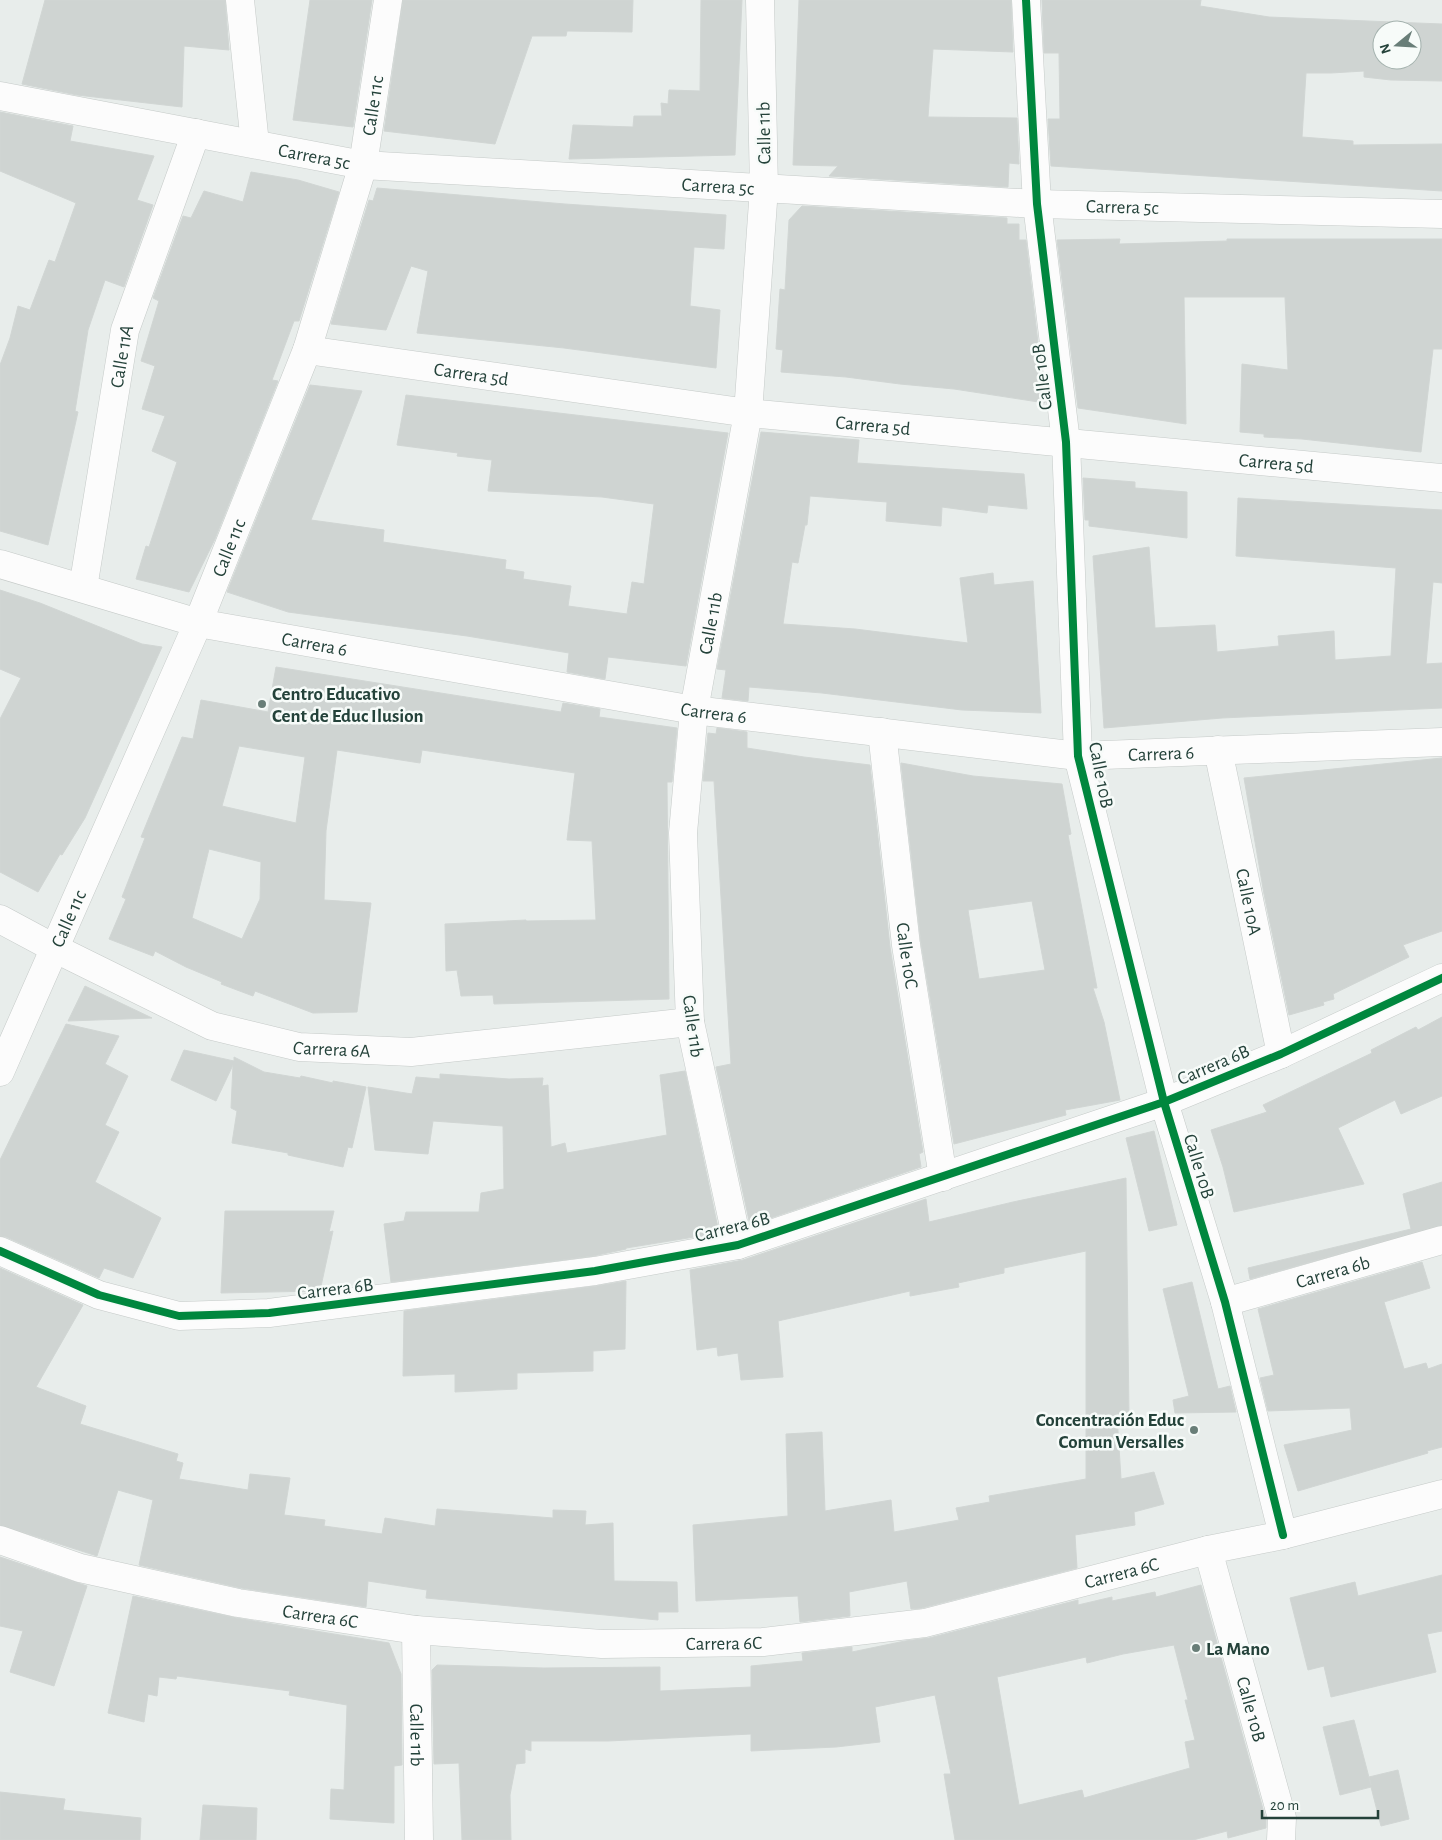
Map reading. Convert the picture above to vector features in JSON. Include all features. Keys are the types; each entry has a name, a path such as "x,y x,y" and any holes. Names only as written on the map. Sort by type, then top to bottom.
{"street":[{"path":"240,0 255,144"},
{"name":"Calle 11c","path":"0,1072 198,623 307,350 363,165 388,0"},
{"name":"Calle 11b","path":"738,1245 690,1022 683,833 694,710 748,413 764,188 760,0"},
{"name":"Calle 10B","path":"1026,0 1037,204 1066,442 1078,756 1164,1102 1225,1302 1283,1535"},
{"name":"Carrera 5c","path":"0,96 363,165 1037,204 1442,214"},
{"name":"Calle 11A","path":"83,588 124,330 196,133"},
{"name":"Carrera 5d","path":"307,350 748,413 1442,478"},
{"name":"Carrera 6","path":"0,564 198,623 694,710 1078,756 1442,742"},
{"name":"Calle 10C","path":"882,732 906,945 943,1177"},
{"name":"Calle 10A","path":"1218,750 1281,1054"},
{"name":"Carrera 6A","path":"0,919 54,948 212,1026 299,1047 411,1052 690,1022"},
{"name":"Carrera 6B","path":"0,1251 99,1295 179,1316 269,1313 595,1271 738,1245 1164,1102 1281,1054 1442,978"},
{"name":"Carrera 6b","path":"1225,1302 1442,1240"},
{"name":"Carrera 6C","path":"0,1540 80,1568 228,1601 416,1630 602,1644 763,1642 925,1623 1208,1550 1283,1535 1442,1494"},
{"name":"Calle 10B","path":"1208,1550 1282,1818 1281,1840"},
{"name":"Calle 11b","path":"416,1630 419,1840"}],"building":[{"path":"45,0 225,0 229,50 184,46 182,107 77,95 22,84"},
{"path":"310,0 372,0 353,127 293,120"},
{"path":"403,0 633,0 632,32 567,31 566,36 532,36 495,144 384,131"},
{"path":"701,0 742,0 735,155 569,159 573,125 633,127 634,116 662,116 661,103 668,104 669,90 700,91"},
{"path":"799,0 1011,0 1013,52 933,49 928,117 1017,118 1019,164 1009,163 1008,187 829,176 838,166 793,165"},
{"path":"1042,0 1201,0 1200,6 1269,17 1372,21 1372,70 1422,70 1422,23 1442,24 1442,81 1391,80 1364,77 1364,71 1306,73 1302,137 1353,141 1353,145 1442,144 1442,191 1051,166 1048,119 1060,119 1059,53 1044,53"},
{"path":"0,112 73,126 70,141 154,156 137,200 153,205 124,287 105,280 88,330 75,411 78,412 48,545 0,531 0,365 10,338 18,306 30,310 49,260 55,262 76,203 0,171"},
{"path":"251,172 298,180 339,192 299,321 294,321 272,380 278,381 215,539 189,592 136,579 146,546 149,547 177,462 152,451 165,416 142,409 155,366 141,361 159,301 153,298 183,216 191,218 204,191 243,202"},
{"path":"377,188 726,215 724,249 694,247 690,306 720,310 716,368 564,348 417,333 428,271 411,266 386,330 331,324 369,200 373,201"},
{"path":"802,206 1007,218 1007,224 1019,224 1019,240 1026,240 1045,403 954,389 781,372 783,350 776,349 780,289 785,290 789,220"},
{"path":"1120,239 1119,244 1227,241 1227,239 1442,239 1442,349 1433,349 1421,452 1302,439 1264,437 1264,434 1240,432 1242,364 1288,370 1285,297 1184,297 1186,424 1078,408 1057,240"},
{"path":"310,385 362,391 311,520 384,530 383,542 506,560 505,569 524,572 523,579 571,586 568,606 627,614 632,582 644,584 654,504 602,497 488,491 492,460 457,456 458,453 397,445 406,395 728,433 686,666 608,657 605,679 567,672 569,653 467,636 288,612 227,592"},
{"path":"761,432 859,440 857,463 1024,474 1027,509 988,505 987,513 942,507 941,526 886,521 887,502 810,496 807,525 805,525 798,563 792,562 783,624 855,629 968,643 960,578 993,573 994,585 1033,581 1041,713 962,710 822,693 749,687 748,701 722,698 726,670 717,669"},
{"path":"1083,478 1135,482 1135,488 1187,492 1187,538 1089,526 1089,520 1085,520"},
{"path":"1238,498 1442,510 1442,583 1433,582 1426,664 1442,663 1442,708 1222,718 1104,728 1093,556 1149,547 1155,628 1215,625 1217,652 1279,646 1278,636 1334,631 1335,660 1391,656 1396,568 1236,556"},
{"path":"0,590 40,603 142,644 162,647 85,818 62,855 60,854 38,892 0,872 0,719 21,678 0,669"},
{"path":"276,667 561,712 563,703 600,709 599,717 677,728 672,782 667,782 669,999 494,1004 493,995 461,996 457,970 446,971 445,924 526,920 596,920 592,841 567,840 575,773 422,750 420,763 337,750 326,831 324,900 371,903 357,1012 313,1013 255,991 253,996 221,984 222,982 186,967 155,951 153,956 109,939 126,899 122,897 145,838 141,837 182,737 193,739 201,700 268,712","holes":["239,746 305,757 296,823 222,806","209,849 261,862 260,899 242,939 192,918"]},
{"path":"717,728 747,732 747,748 870,765 890,947 923,1152 919,1154 921,1167 750,1225 716,1067 731,1064 714,781 703,781 708,733 716,734"},
{"path":"1442,758 1442,931 1403,945 1409,957 1333,994 1334,999 1323,1002 1324,1005 1289,1015 1264,894 1244,778"},
{"path":"901,763 973,776 1062,784 1071,834 1068,835 1097,988 1093,988 1104,1022 1120,1100 1065,1110 1066,1115 954,1144 921,943","holes":["1032,901 1045,970 979,979 968,910"]},
{"path":"85,986 152,1018 68,1021"},
{"path":"1442,1017 1442,1096 1401,1114 1395,1100 1338,1128 1364,1184 1234,1212 1223,1167 1211,1130 1267,1112 1263,1105 1372,1053 1371,1050 1416,1027 1418,1030"},
{"path":"66,1024 119,1036 105,1064 128,1076 105,1125 119,1132 95,1182 161,1218 133,1278 104,1268 99,1278 0,1236 0,1160"},
{"path":"184,1050 234,1061 234,1057 264,1072 366,1087 352,1148 348,1147 343,1167 288,1155 288,1153 232,1143 237,1111 231,1108 233,1065 216,1101 171,1080"},
{"path":"685,1071 719,1233 626,1248 593,1256 391,1282 384,1224 404,1221 406,1212 479,1212 481,1193 504,1189 503,1126 433,1121 428,1154 375,1150 368,1087 412,1094 416,1077 440,1079 440,1074 509,1079 543,1078 542,1086 548,1085 551,1147 565,1143 567,1153 667,1135 660,1075"},
{"path":"1154,1131 1177,1225 1149,1231 1126,1138"},
{"path":"1126,1178 1129,1415 1117,1415 1121,1479 1154,1472 1164,1504 1134,1512 1135,1525 1075,1535 1077,1568 922,1608 911,1609 907,1581 849,1592 850,1616 800,1622 798,1596 696,1601 693,1525 788,1516 786,1434 822,1432 825,1511 891,1500 894,1532 959,1520 956,1508 990,1502 989,1496 1086,1479 1086,1251 1004,1268 1004,1273 958,1283 959,1287 910,1296 910,1291 778,1321 783,1377 741,1380 738,1353 718,1356 717,1347 697,1350 690,1270 743,1260 926,1199 929,1222"},
{"path":"1442,1182 1442,1225 1250,1279 1248,1268 1411,1229 1403,1194"},
{"path":"225,1211 334,1211 329,1232 333,1231 320,1291 221,1293"},
{"path":"1422,1262 1430,1288 1384,1302 1404,1369 1426,1363 1428,1369 1442,1364 1442,1447 1427,1451 1428,1453 1298,1491 1284,1445 1352,1430 1350,1408 1268,1411 1260,1378 1274,1375 1258,1309"},
{"path":"0,1268 83,1305 36,1387 86,1406 80,1424 178,1454 176,1461 183,1463 179,1479 248,1490 250,1474 290,1478 284,1515 325,1520 324,1526 382,1534 385,1518 435,1526 437,1509 553,1518 553,1510 586,1511 585,1525 613,1523 614,1581 677,1582 678,1612 658,1612 658,1620 426,1598 427,1590 368,1581 366,1607 241,1588 139,1565 153,1500 118,1490 97,1556 0,1525"},
{"path":"626,1281 625,1349 593,1351 593,1371 517,1373 517,1389 455,1392 455,1374 403,1376 404,1311"},
{"path":"1192,1282 1218,1389 1230,1386 1236,1412 1175,1413 1173,1400 1189,1396 1163,1289"},
{"path":"0,1557 87,1586 54,1686 10,1672 23,1631 0,1626"},
{"path":"1442,1575 1442,1631 1427,1634 1436,1672 1331,1697 1324,1666 1308,1670 1290,1598 1355,1582 1358,1596"},
{"path":"1201,1585 1266,1820 1266,1828 1228,1838 1227,1831 1193,1840 955,1840 944,1774 951,1774 935,1695 875,1707 880,1742 836,1747 751,1751 751,1734 608,1741 531,1741 531,1751 525,1749 525,1763 516,1764 510,1795 511,1840 462,1840 459,1763 434,1764 432,1670 437,1665 544,1668 660,1667 660,1691 751,1687 751,1666 803,1661 802,1653 852,1647 852,1652 929,1638 1078,1600 1078,1605 1112,1597 1112,1601 1155,1592 1156,1597","holes":["1174,1645 1188,1700 1185,1700 1195,1740 1185,1742 1190,1768 1084,1798 1082,1790 1019,1805 997,1677 1086,1657 1087,1663 1123,1654"]},
{"path":"133,1596 236,1618 389,1643 401,1674 402,1765 394,1766 394,1823 330,1819 331,1789 344,1790 347,1705 289,1695 290,1691 177,1676 176,1679 159,1677 157,1696 148,1694 144,1722 108,1713"},
{"path":"1354,1720 1371,1785 1369,1777 1398,1770 1409,1819 1381,1826 1371,1787 1340,1795 1323,1727"},
{"path":"0,1792 65,1799 63,1810 141,1818 140,1840 0,1840"},
{"path":"203,1805 257,1808 256,1840 200,1840"}],"cycle path":[{"path":"1026,0 1037,204 1066,442 1078,756 1164,1102 1225,1302 1283,1535"},
{"path":"0,1251 99,1295 179,1316 269,1313 595,1271 738,1245 1164,1102 1281,1054 1442,978"}],"place":[{"name":"Centro Educativo Cent de Educ Ilusion","path":"262,704"},
{"name":"Concentración Educ Comun Versalles","path":"1194,1430"},
{"name":"La Mano","path":"1196,1648"}]}
